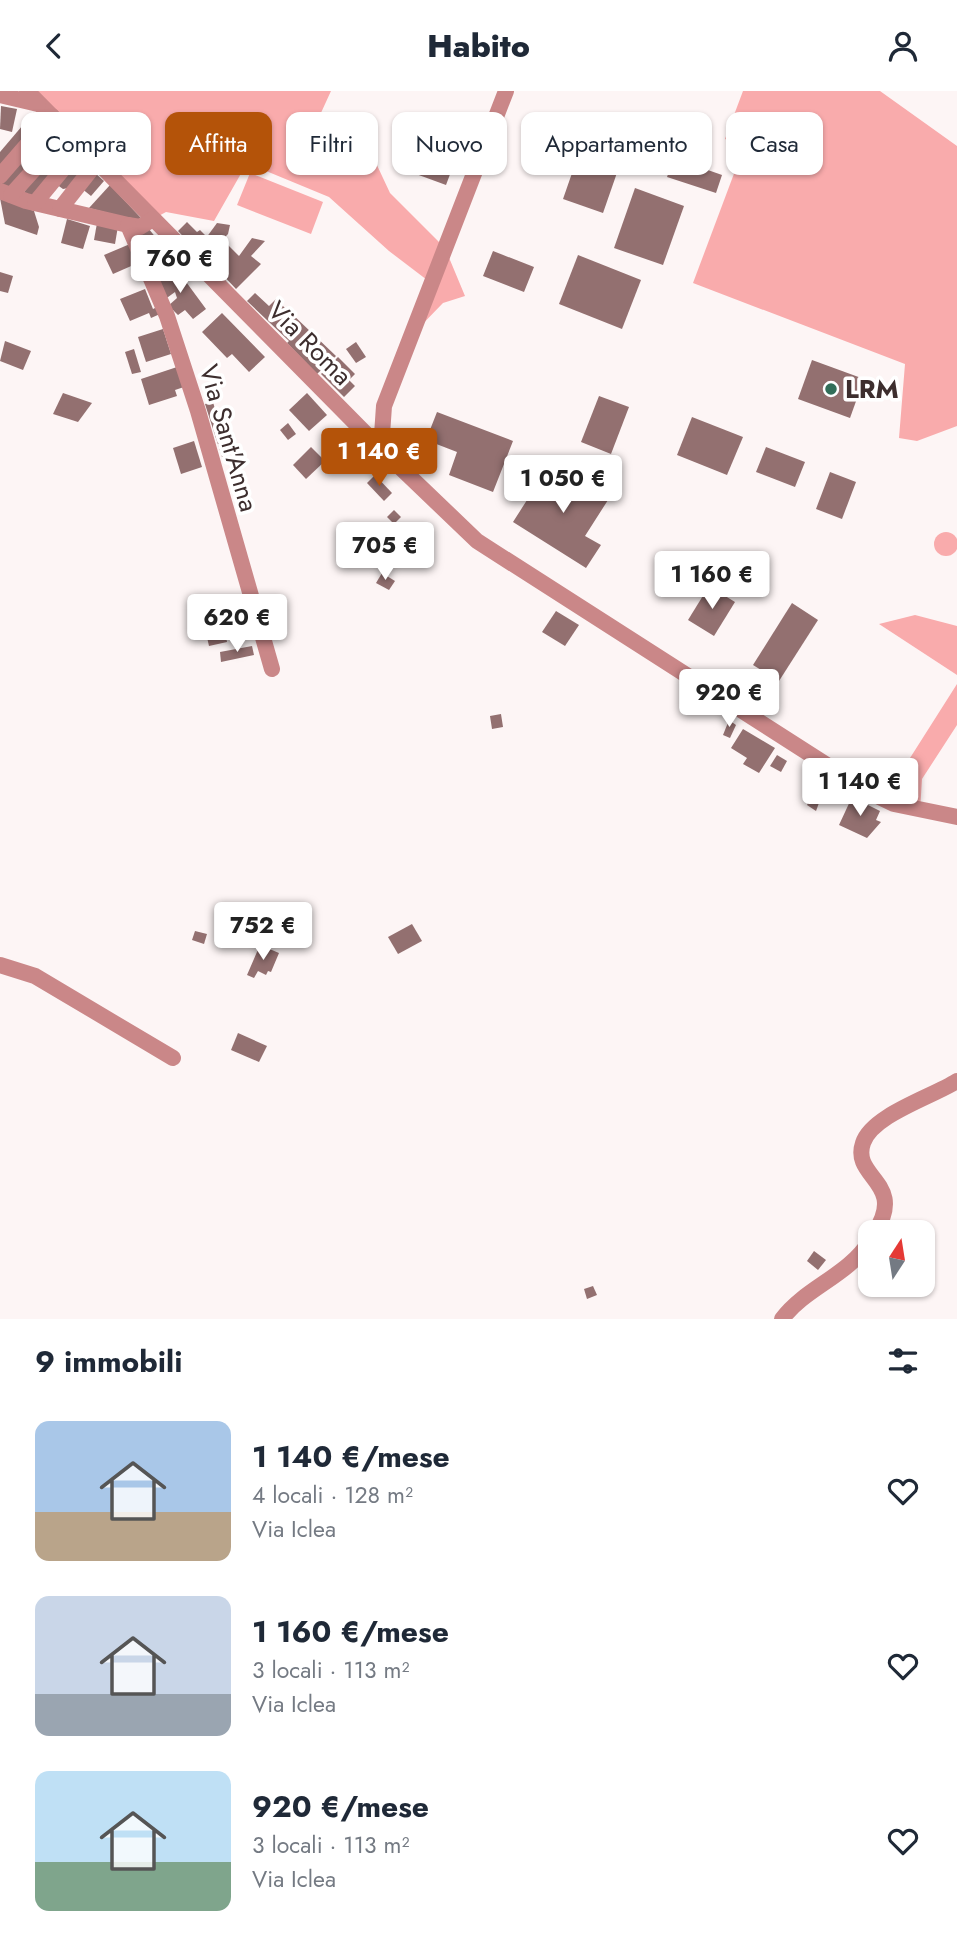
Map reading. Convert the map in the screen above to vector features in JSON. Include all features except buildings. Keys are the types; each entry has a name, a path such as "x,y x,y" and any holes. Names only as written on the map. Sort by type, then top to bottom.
{"street":[{"name":"Via Roma","path":"27,91 46,110"},
{"path":"381,450 384,405 506,91"},
{"path":"0,176 46,110 1,93"},
{"path":"24,175 6,193 35,203 128,225 140,227 153,219"},
{"path":"35,203 58,175"},
{"path":"60,209 87,175"},
{"name":"Via Roma","path":"110,175 344,412 363,424 381,450 477,541 824,763 894,804 957,817"},
{"name":"Via Sant'Anna","path":"128,225 167,316 198,411 272,669"},
{"path":"383,422 372,431 363,424 384,405"},
{"path":"0,965 35,976 173,1058"},
{"path":"879,1220 886,1201 883,1188 866,1169 862,1158 863,1142 880,1122 957,1081"},
{"path":"782,1319 793,1305 858,1259"}],"shaded area":[{"path":"27,91 331,91 321,112 286,112 286,175 378,175 378,167 390,193 445,248 465,296 443,303 411,336 431,283 389,251 329,197 272,173 272,112 165,112 165,175 240,175 214,221 166,212 153,219 110,175 151,175 151,112 48,112"},
{"path":"743,91 880,91 957,146 957,426 917,441 899,438 905,364 693,283 734,175 823,175 823,112 735,112"},
{"path":"249,175 323,202 311,234 237,205"},
{"path":"946,532 955,535 958,544 955,553 946,556 937,553 934,544 937,535"},
{"path":"915,615 957,626 957,675 879,624"},
{"path":"957,684 957,725 922,779 920,811 884,799"}],"place":[{"name":"LRM","path":"831,389"}]}
